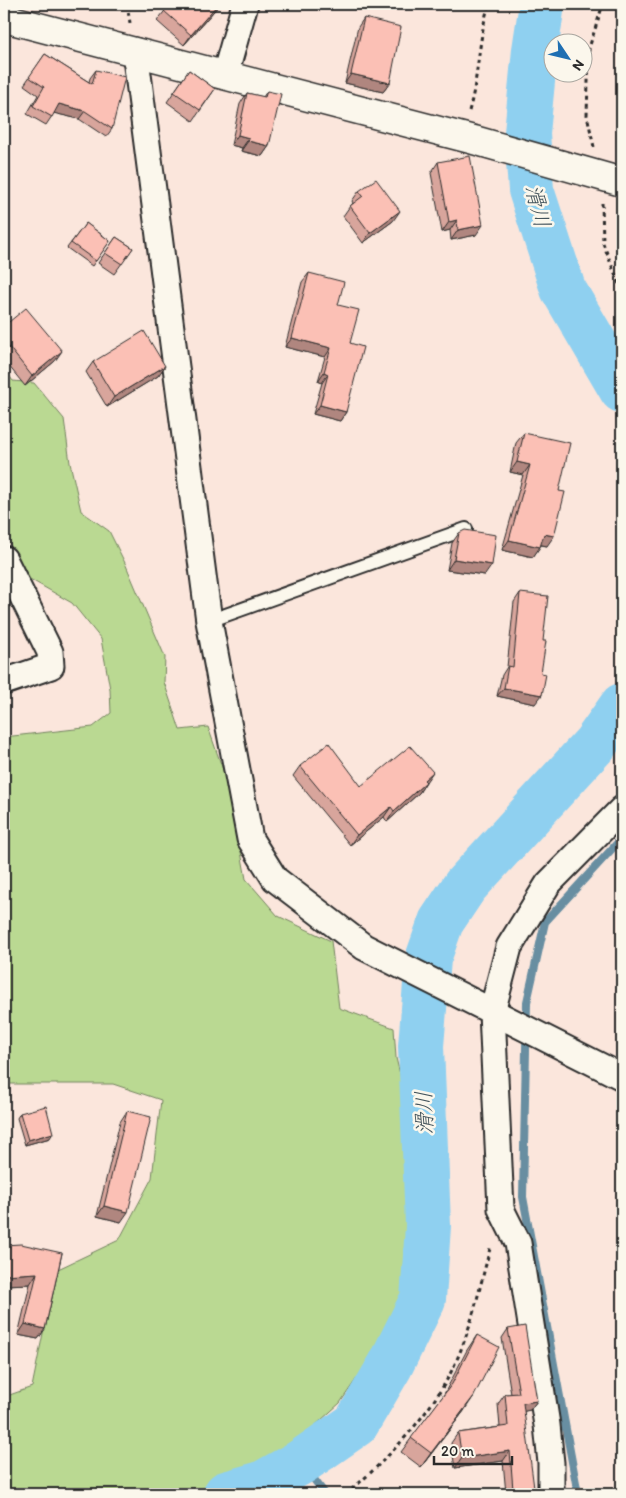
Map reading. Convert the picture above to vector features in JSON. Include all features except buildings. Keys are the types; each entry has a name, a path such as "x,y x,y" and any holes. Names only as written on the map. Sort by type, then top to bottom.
{"street":[{"path":"225,75 245,4"},
{"path":"4,18 468,139 622,182"},
{"path":"135,51 209,621 250,839 275,879 364,948 622,1078"},
{"path":"4,559 50,652 51,666 4,682"},
{"path":"551,1494 551,1462 547,1425 518,1243 500,1209 486,1009 509,947 548,884 622,809"}],"lane":[{"path":"209,621 466,529"}],"path":[{"path":"468,139 480,46 489,4"},
{"path":"346,1494 402,1440 438,1395 460,1354 500,1209"}],"green space":[{"path":"4,369 13,381 34,383 64,419 70,463 81,511 109,531 125,563 165,657 164,682 180,730 208,727 229,787 246,879 278,916 331,941 339,1008 394,1028 396,1058 412,1124 411,1206 402,1293 378,1347 340,1403 280,1457 208,1488 178,1494 4,1494 4,1397 32,1387 56,1270 119,1240 152,1178 161,1100 113,1084 4,1084 4,737 93,727 111,713 110,689 101,639 72,603 28,578 4,533"}],"waterway":[{"name":"滑川","path":"542,4 535,50 527,133 531,190 563,289 622,390"},
{"name":"滑川","path":"226,1494 262,1484 301,1462 356,1424 390,1366 423,1299 428,1226 421,1046 428,959 441,922 465,886 595,744 622,706"},
{"path":"578,1494 523,1197 527,1002 545,922 622,838"},
{"path":"301,1462 325,1494"}]}
